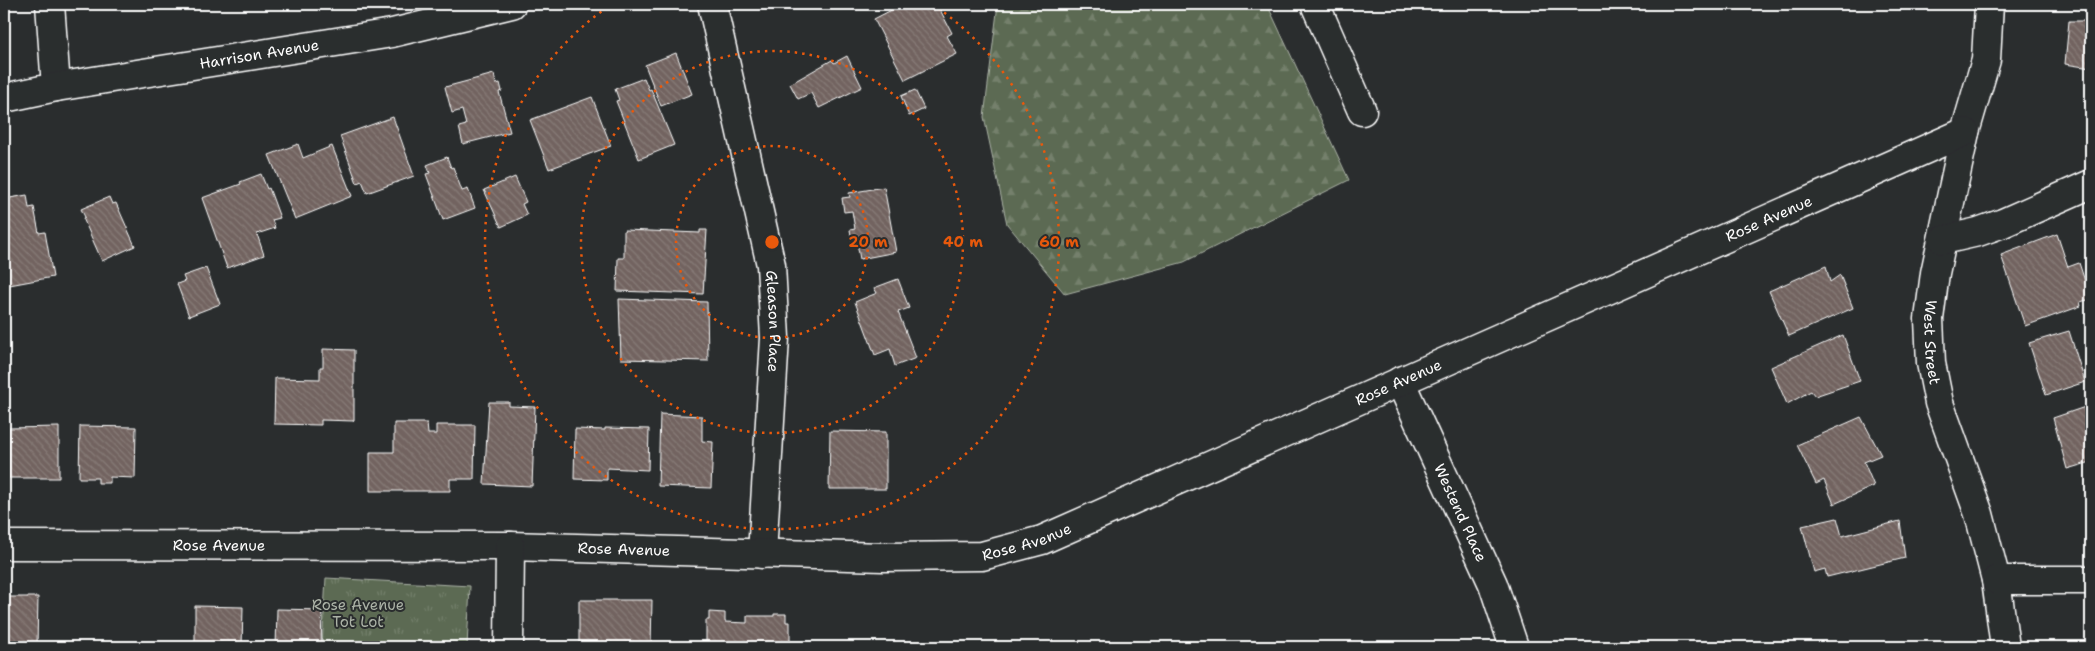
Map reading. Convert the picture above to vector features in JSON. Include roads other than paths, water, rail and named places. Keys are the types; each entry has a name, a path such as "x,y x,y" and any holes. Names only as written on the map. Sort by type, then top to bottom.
{"street":[{"path":"50,4 56,87"},
{"name":"Harrison Avenue","path":"4,98 56,87 392,33 512,4"},
{"name":"Gleason Place","path":"712,4 771,265 775,338 762,554"},
{"path":"1315,4 1362,111"},
{"name":"West Street","path":"1989,4 1986,60 1965,132 1935,273 1929,319 1931,363 1939,403 1979,514 1996,580 2005,647"},
{"name":"Rose Avenue","path":"4,545 510,546 883,557 982,556 1042,540 1224,462 1400,381 1965,132"},
{"path":"1943,240 1978,232 2002,223 2091,184"},
{"name":"Westend Place","path":"1400,381 1492,584 1514,647"},
{"path":"509,647 510,546"},
{"path":"1996,580 2091,580"}],"park label":[{"name":"Rose Avenue Tot Lot","path":"358,614"}]}
